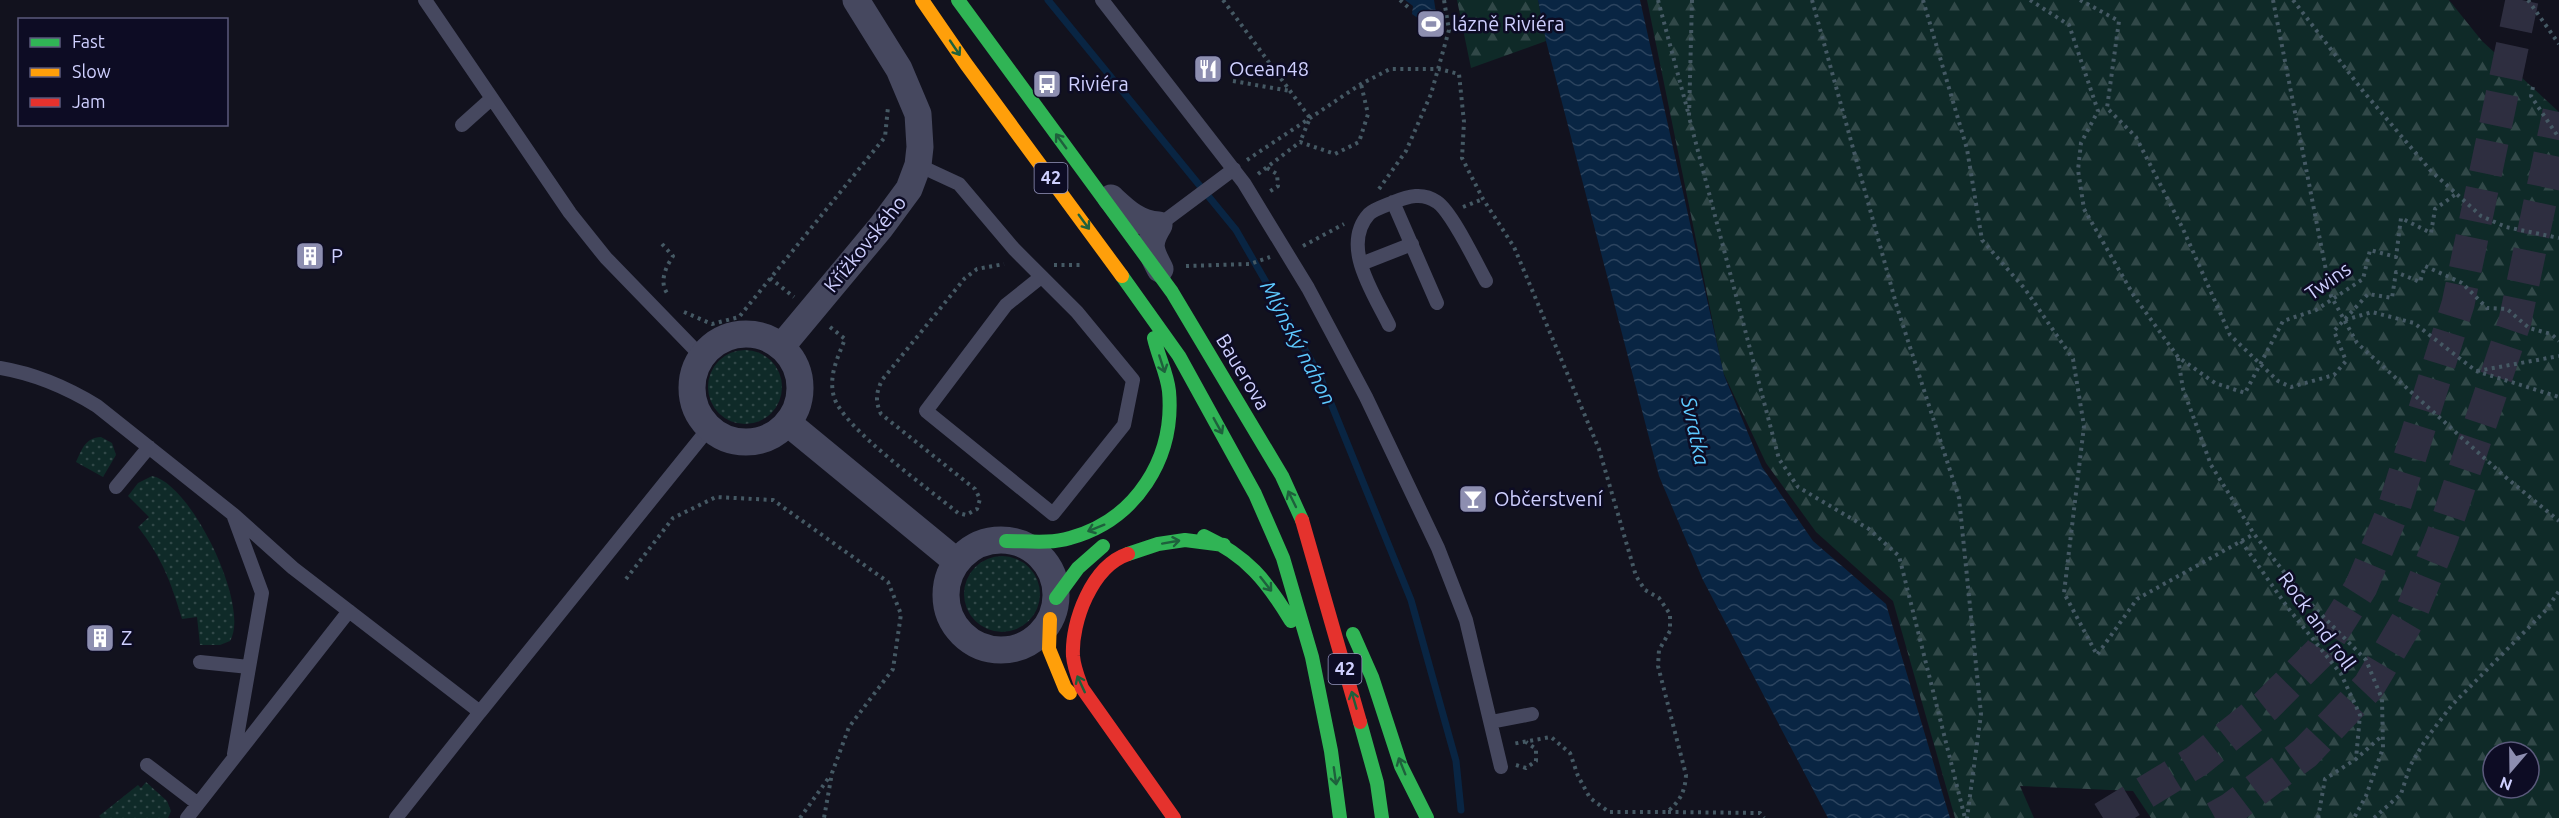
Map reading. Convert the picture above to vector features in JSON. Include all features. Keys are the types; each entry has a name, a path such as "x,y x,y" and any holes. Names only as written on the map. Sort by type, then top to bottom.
{"highway":[{"name":"42","path":"922,0 966,64 1146,307 1179,356 1255,494 1283,558 1312,657 1331,751 1340,818"},
{"name":"Bauerova","path":"958,0 1172,292 1282,476 1303,521 1377,783 1382,818"},
{"path":"1006,541 1047,542 1071,538 1110,522 1136,498 1160,463 1168,440 1169,391 1146,307"},
{"path":"1303,521 1372,677 1401,766 1427,818"},
{"path":"1173,528 1185,528 1224,545 1250,563 1279,600 1312,657"},
{"path":"1174,818 1082,688 1075,671 1073,654 1078,618 1086,597 1099,576 1119,557 1158,544 1185,540 1224,545"},
{"path":"1112,542 1102,546 1078,568 1053,609 1049,649 1065,688 1134,764"}],"street":[{"name":"Křížkovského","path":"782,347 881,227 909,189 918,165 920,147 918,114 899,69 856,0"},
{"path":"1091,181 1132,217 1148,224 1159,225 1150,239 1152,254 1172,292"},
{"path":"743,334 761,336 782,347 798,372 801,390 797,408 788,423 775,434 758,441 741,442 723,438 709,428 698,413 692,396 692,378 702,357 710,347 726,338 743,334"},
{"path":"788,423 957,562"},
{"path":"1006,541 1022,545 1036,554 1047,566 1054,582 1053,609 1039,635 1023,646 1004,650 985,648 968,639 956,627 948,611 945,594 957,562 970,549 988,542 1006,541"}],"lane":[{"path":"425,0 570,213 606,258 702,357"},
{"path":"1102,0 1244,183 1308,288 1366,397 1438,548 1466,620 1501,767"},
{"path":"462,124 491,99"},
{"path":"918,165 959,184 1014,249 1077,312 1133,380 1124,424 1053,514 926,411 1006,305 1041,277"},
{"path":"1159,225 1234,169"},
{"path":"1389,325 1356,255 1357,236 1369,213 1393,202 1408,196 1423,196 1438,202 1448,214 1486,281"},
{"path":"1393,202 1437,303"},
{"path":"1361,264 1412,244"},
{"path":"0,368 24,372 72,391 97,406 234,514 293,568 480,712"},
{"path":"396,818 709,428"},
{"path":"116,487 149,447"},
{"path":"234,514 262,593 234,757"},
{"path":"187,818 349,610"},
{"path":"200,662 249,667"},
{"path":"1491,722 1532,714"},
{"path":"147,765 198,804"}],"path":[{"path":"1223,0 1310,118"},
{"path":"1400,0 1409,8"},
{"path":"1431,94 1449,30 1444,0"},
{"path":"1658,0 1779,459 1798,487 1869,529 1899,556 1966,818"},
{"path":"1689,117 1692,0"},
{"path":"1812,0 1897,307 1959,498 1981,714 1966,818"},
{"path":"1923,0 1967,149 1982,240 2025,289 2073,359 2084,426 2064,593 2097,655 2137,599 2254,534"},
{"path":"2030,0 2069,25 2098,111 2081,143 2078,170 2084,209 2134,296 2178,357 2183,389 2211,465 2254,534 2303,596 2366,660 2382,699 2383,748 2366,796 2354,818"},
{"name":"Twins","path":"2080,0 2119,21 2107,108 2136,137 2183,229 2230,335 2278,381 2290,387 2334,375 2346,361 2334,331 2368,294 2392,298 2396,272 2420,282 2425,266 2463,284 2487,308 2507,309 2529,328 2551,334 2559,341"},
{"path":"2273,0 2331,296 2357,344 2503,475 2559,521"},
{"path":"2293,0 2363,91 2431,171 2456,194 2481,216 2506,227 2559,238"},
{"path":"2528,0 2559,44"},
{"path":"1234,169 1361,84 1390,69 1439,69 1459,74 1464,122 1462,158 1483,199 1514,247 1599,450 1636,576 1645,590 1659,598 1670,614 1670,631 1659,650 1658,666 1686,775 1685,791 1677,804 1667,812"},
{"path":"1233,81 1291,91"},
{"path":"1300,142 1335,154 1359,142 1368,114 1361,84"},
{"path":"2533,87 2531,96 2559,138"},
{"path":"680,310 712,324 739,317 885,137 888,114 887,97"},
{"path":"1244,183 1300,142 1310,118"},
{"path":"1267,168 1278,174 1278,186 1268,192"},
{"name":"Twins","path":"2178,357 2215,383 2246,393 2283,321 2316,310 2363,279 2370,250 2396,257 2401,218 2431,233 2435,209 2456,194"},
{"path":"1448,214 1483,199"},
{"path":"662,244 673,256 664,269 664,290 669,296"},
{"path":"811,311 845,339 832,369 834,397 849,422 958,513 966,515 977,509 980,499 975,489 881,414 876,403 877,391 882,380"},
{"path":"2344,320 2372,312 2414,323 2476,371 2559,397"},
{"path":"2476,371 2559,356"},
{"path":"626,579 673,518 716,497 773,500 888,582 901,614 893,669 849,727 832,773 824,818"},
{"name":"Rock and roll","path":"2241,541 2288,608 2341,674 2360,715 2356,759"},
{"path":"2374,818 2400,794 2410,766 2426,739 2452,705 2546,610 2559,591"},
{"path":"2318,818 2325,779 2356,759 2383,735"},
{"path":"1498,747 1551,737 1570,753 1578,776 1590,798 1609,812 1760,813 1764,818"},
{"path":"1513,759 1515,765 1526,768 1536,761 1536,749 1526,742"},
{"path":"1511,753 1518,744"},
{"path":"800,818 832,773"}],"green space":[{"path":"1457,0 1538,0 1546,41 1471,68"},
{"path":"1647,0 2449,0 2482,41 2559,112 2559,818 2151,818 2133,791 2020,786 2034,818 1955,818 1893,601 1816,532 1766,463 1723,372"},
{"path":"745,350 759,353 771,361 779,373 782,387 779,401 771,413 759,421 745,424 731,421 719,413 711,401 708,387 711,373 719,361 731,353"},
{"path":"101,437 112,443 116,455 103,477 76,462 88,442"},
{"path":"152,476 167,484 184,500 213,548 225,576 232,602 234,624 230,641 220,645 200,645 197,617 182,619 165,571 138,527 149,517 128,496 138,483"},
{"path":"1002,556 1017,559 1029,567 1037,579 1040,594 1037,609 1029,621 1017,629 1002,632 987,629 975,621 967,609 964,594 967,579 975,567 987,559"},
{"path":"146,782 167,801 171,811 168,818 101,818 99,816 138,785 141,788"}],"water":[{"name":"lázně Riviéra","path":"1405,0 1434,0 1439,33 1412,14 1413,6"},
{"name":"Svratka","path":"1538,0 1640,0 1724,375 1762,467 1813,541 1886,604 1950,818 1828,818 1703,580 1659,476 1546,41"}],"waterway":[{"name":"Mlýnský náhon","path":"1048,0 1236,230 1319,374 1411,600 1456,761 1461,810"}],"tunnel":[{"path":"2103,818 2197,761 2266,706 2320,652 2361,587 2393,511 2458,304 2522,0"},
{"path":"2215,818 2231,809 2305,753 2369,686 2409,618 2442,537 2515,321 2559,112"}],"traffic: fast":[{"path":"958,0 1172,292 1282,476 1302,520"},
{"path":"1122,276 1179,356 1255,494 1283,558 1312,657 1331,751 1340,818"},
{"path":"1006,541 1055,541 1093,529 1114,517 1132,501 1146,483 1158,462 1169,416 1168,384 1154,338"},
{"path":"1204,536 1232,552 1255,571 1291,621"},
{"path":"1128,554 1158,544 1185,540 1224,545"},
{"path":"1056,598 1078,568 1103,546"},
{"path":"1353,634 1372,677 1401,766 1427,818"},
{"path":"1360,722 1377,783 1382,818"}],"traffic: slow":[{"path":"922,0 966,64 1122,276"},
{"path":"1050,619 1049,649 1065,688 1070,693"}],"traffic: jam":[{"path":"1302,520 1360,722"},
{"path":"1128,554 1115,560 1104,570 1086,597 1076,627 1073,656 1082,688 1174,818"}],"place":[{"name":"lázně Riviéra","path":"1431,24"},
{"name":"Ocean48","path":"1208,69"},
{"name":"Riviéra","path":"1047,84"},
{"name":"P","path":"310,256"},
{"name":"Občerstvení","path":"1473,499"},
{"name":"Z","path":"100,638"}]}
